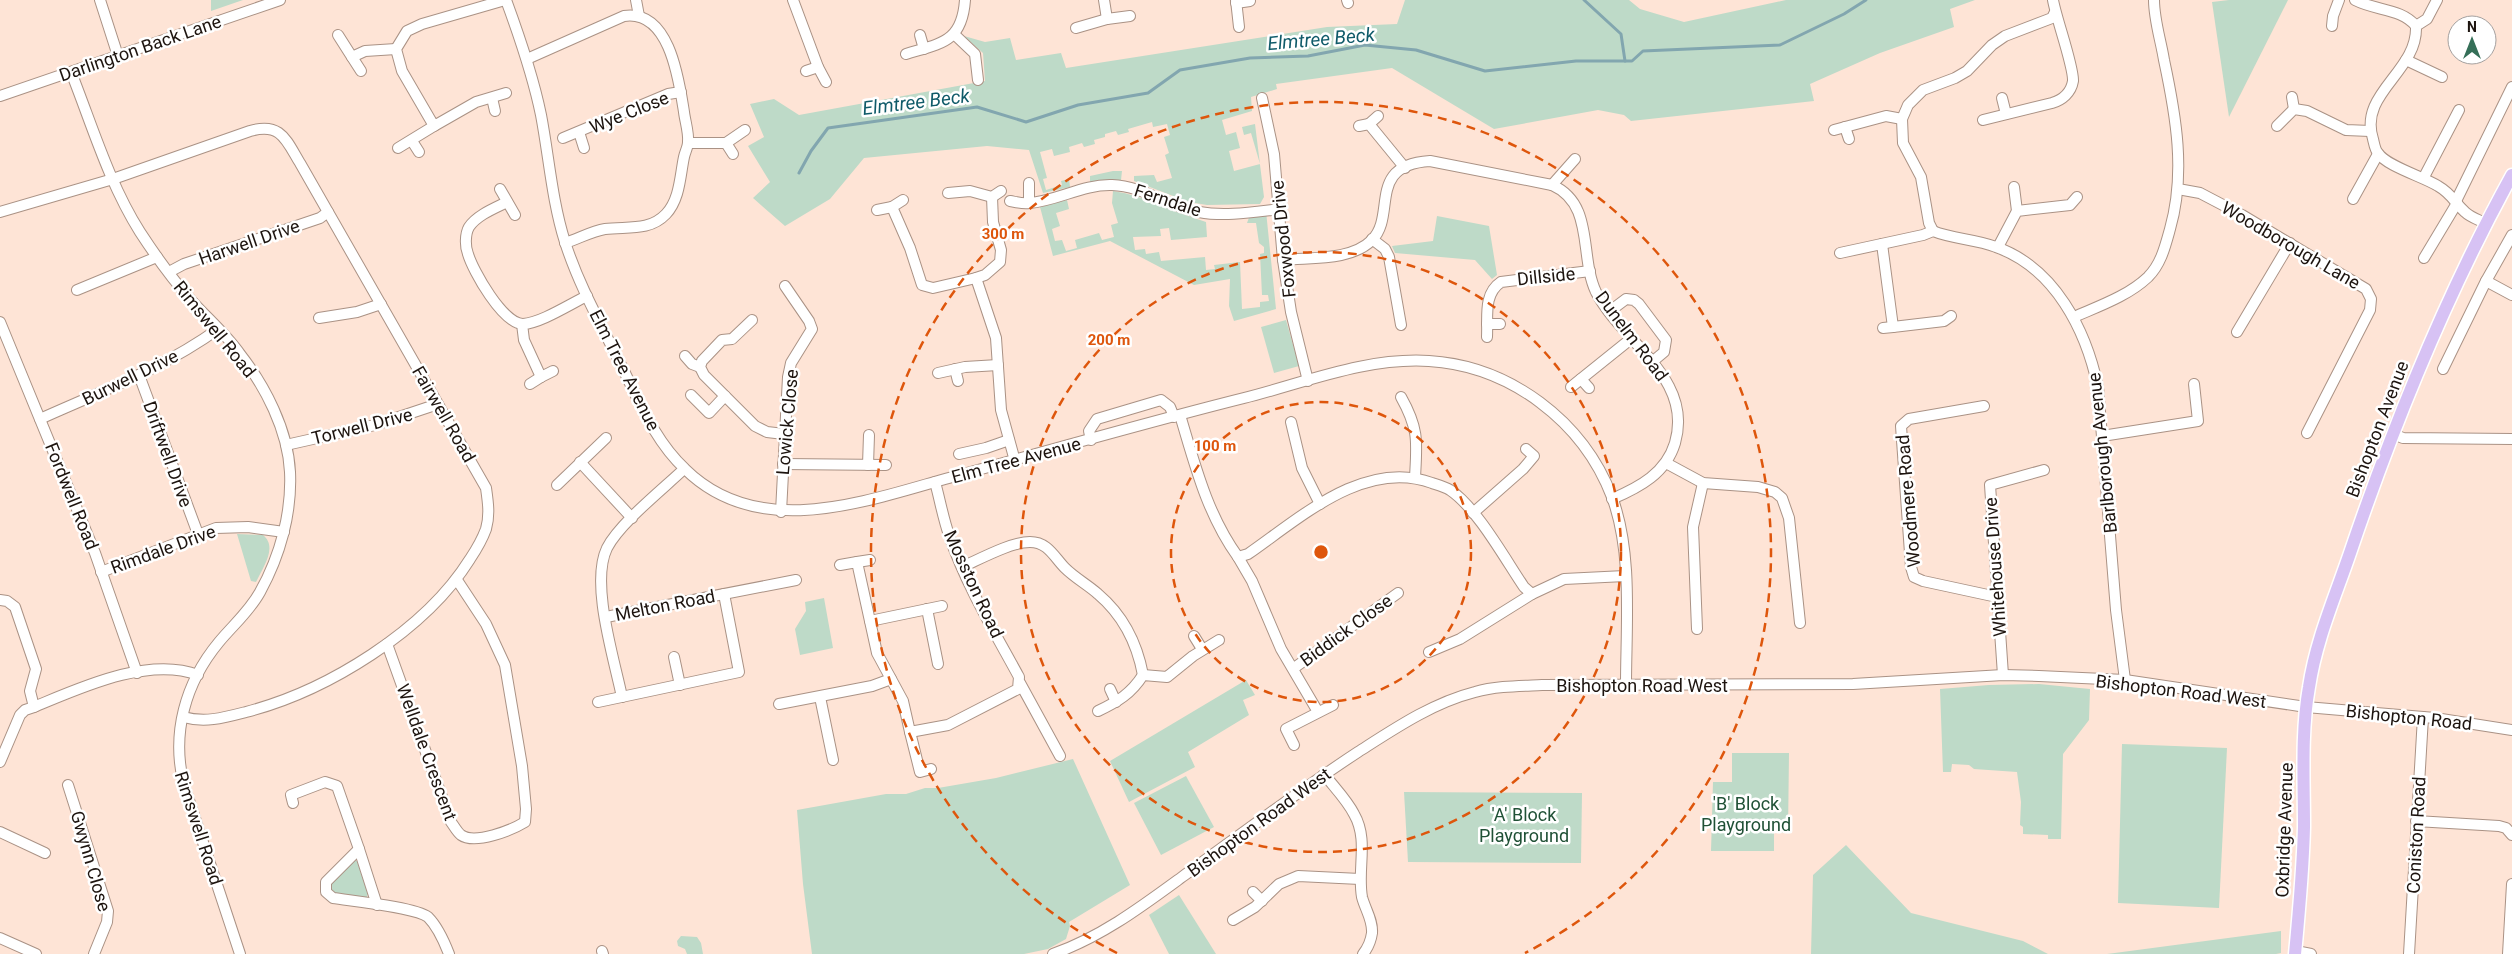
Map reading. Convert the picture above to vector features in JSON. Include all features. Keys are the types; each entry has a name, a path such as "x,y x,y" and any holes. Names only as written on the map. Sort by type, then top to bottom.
{"main road":[{"name":"Bishopton Avenue","path":"2306,708 2309,685 2323,627 2392,434 2419,368 2485,223 2512,175"},
{"name":"Oxbridge Avenue","path":"2296,952 2304,831 2306,708"}],"street":[{"path":"100,0 118,56"},
{"name":"Darlington Back Lane","path":"0,96 280,0"},
{"path":"434,126 402,71 396,49 407,31 422,24 506,0"},
{"name":"Elm Tree Avenue","path":"506,0 527,58 540,112 554,195 565,243 587,296 655,432 684,468 722,496 760,510 781,512 820,510 1015,461 1361,367 1406,361 1430,361 1460,365 1484,372 1535,397 1554,411 1588,451 1612,499 1621,529 1625,576 1626,685"},
{"path":"636,0 639,16"},
{"path":"793,0 826,82"},
{"path":"906,54 944,42 955,35 963,22 965,0"},
{"path":"1104,0 1107,19"},
{"path":"1983,120 2060,101 2070,88 2072,74 2052,0"},
{"path":"2074,317 2134,287 2147,277 2157,265 2164,251 2173,219 2178,189 2177,126 2154,0"},
{"path":"2332,26 2333,16 2339,0"},
{"path":"2355,0 2376,9 2400,13 2409,18 2416,26 2417,40 2406,60 2376,101 2371,113 2370,131 2378,154 2398,168 2424,177 2448,191 2466,213 2485,223"},
{"path":"2416,26 2427,19 2437,0"},
{"path":"1239,28 1236,2 1250,1"},
{"path":"1933,231 1929,223 1921,177 1903,143 1902,119 1908,105 1923,90 1955,78 1967,70 1992,44 2005,36 2052,18 2055,12"},
{"path":"527,58 624,16 639,16 650,22 670,51 677,68 688,143 676,199 660,220 647,226 603,230 565,243"},
{"path":"1076,28 1107,19 1130,16"},
{"path":"338,35 361,71"},
{"path":"920,35 924,49"},
{"path":"955,35 975,54 978,80"},
{"path":"352,57 365,51 396,49"},
{"path":"2406,60 2442,77"},
{"path":"806,71 818,66"},
{"name":"Rimswell Road","path":"71,72 113,179 139,229 169,272 240,353 257,379 274,412 286,445 290,470 290,493 284,532 274,563 260,592 245,615 208,655 198,675 183,717 178,738 178,762 240,954"},
{"path":"2424,258 2457,202 2512,87"},
{"name":"Wye Close","path":"563,138 668,94 681,92"},
{"path":"398,148 476,102 506,93"},
{"path":"2292,97 2294,109"},
{"path":"492,98 495,112"},
{"name":"Foxwood Drive","path":"1262,98 1274,154 1283,260 1291,312 1308,381"},
{"path":"2002,98 2006,114"},
{"path":"2294,109 2307,111 2346,130 2370,131"},
{"path":"2277,126 2294,109"},
{"path":"2424,177 2459,110"},
{"path":"1283,260 1351,252 1372,239 1381,220 1387,187 1392,179 1405,168 1364,125 1378,116"},
{"path":"1834,130 1886,116 1902,119"},
{"path":"1845,127 1849,139"},
{"name":"Fairwell Road","path":"113,179 262,128 275,130 283,135 480,474 486,488 488,501 486,529 480,543 457,580 432,607 387,644 320,685 283,700 215,720 197,721 183,717"},
{"path":"688,143 726,143 745,130"},
{"name":"Wye Close","path":"578,132 584,148"},
{"path":"412,141 419,152"},
{"path":"726,143 733,154"},
{"path":"2353,199 2378,154"},
{"path":"1552,185 1575,158"},
{"name":"Dunelm Road","path":"1405,168 1430,161 1552,185 1566,193 1577,207 1596,291 1669,385 1675,398 1678,416 1678,433 1673,450 1666,463 1644,484 1612,499"},
{"path":"0,212 113,179"},
{"path":"1029,183 1029,203"},
{"name":"Ferndale","path":"1010,201 1029,203 1109,185 1142,190 1180,207 1199,212 1241,213 1280,209"},
{"path":"1998,247 2016,211 2014,187"},
{"path":"500,189 514,215"},
{"name":"Woodborough Lane","path":"2178,189 2200,193 2290,243 2366,289 2371,299 2370,310 2307,433"},
{"path":"948,193 970,191 992,197 1001,191"},
{"path":"892,208 910,248 922,285 933,288 985,275 1000,262 1001,250 993,222 992,197"},
{"path":"2016,211 2070,205 2076,197"},
{"path":"877,210 892,208 903,200"},
{"path":"507,202 480,216 468,228 466,245 468,256 498,308 507,318 522,324 539,319 587,296"},
{"name":"Harwell Drive","path":"169,272 184,264 320,218 328,212"},
{"name":"Barlborough Avenue","path":"1840,253 1933,231 1998,247 2042,277 2061,297 2074,317 2092,358 2098,387 2116,610 2125,680"},
{"path":"2443,369 2486,281 2512,235"},
{"path":"1372,239 1385,249 1389,257 1401,325"},
{"path":"2238,332 2290,243"},
{"path":"1882,244 1888,328 1944,321 1951,316"},
{"path":"77,290 157,257"},
{"name":"Dillside","path":"1487,337 1488,298 1494,286 1501,282 1590,271"},
{"path":"976,278 996,338 1001,410 1015,461"},
{"path":"2486,281 2512,294"},
{"name":"Lowick Close","path":"781,512 784,434 791,363 812,330 809,322 785,286"},
{"path":"1610,311 1626,299 1634,300 1639,304 1666,340 1664,352 1652,362"},
{"path":"319,318 363,311 380,304"},
{"path":"700,367 702,360 722,340 732,339 752,320"},
{"name":"Fordwell Road","path":"0,322 101,572 137,672"},
{"path":"522,324 524,340 541,377"},
{"path":"1487,324 1500,324"},
{"name":"Burwell Drive","path":"40,419 139,375 196,344 218,329"},
{"path":"1571,387 1632,338"},
{"path":"685,356 692,364 700,367 704,374 725,396 761,430 784,434"},
{"path":"938,373 955,369 998,365"},
{"path":"955,369 958,381"},
{"path":"530,384 553,371"},
{"name":"Driftwell Drive","path":"139,375 198,534"},
{"path":"1581,379 1589,388"},
{"path":"2102,436 2203,421 2194,384"},
{"path":"690,395 709,413 725,396"},
{"path":"1402,397 1414,419 1417,446 1415,477"},
{"path":"1091,440 1089,431 1097,419 1161,400 1177,416"},
{"name":"Torwell Drive","path":"286,445 375,425 438,404"},
{"name":"Woodmere Road","path":"1984,406 1909,419 1901,426 1911,567 1914,577 1923,581 1997,597"},
{"name":"Biddick Close","path":"1177,416 1209,507 1224,537 1252,581 1281,649 1294,668 1318,712"},
{"path":"1291,422 1302,468 1320,504"},
{"path":"2392,434 2403,438 2512,439"},
{"path":"868,464 869,435"},
{"path":"557,485 606,438"},
{"path":"959,454 986,448 1009,440"},
{"path":"1473,513 1534,456 1526,449"},
{"path":"580,462 632,518"},
{"path":"1666,463 1703,483 1758,487 1775,492 1782,498 1789,518 1800,623"},
{"path":"783,464 886,465"},
{"name":"Melton Road","path":"622,697 601,586 603,560 616,534 684,468"},
{"name":"Whitehouse Drive","path":"2003,675 1990,485 2044,470"},
{"path":"1238,557 1248,554 1320,504 1346,489 1373,480 1415,477 1450,490 1473,513 1524,587 1532,594"},
{"name":"Mosston Road","path":"935,482 949,535 962,567 1019,686 1060,756"},
{"path":"1697,630 1693,527 1703,483"},
{"name":"Rimdale Drive","path":"101,572 198,534 231,526 284,532"},
{"path":"962,567 1011,547 1029,542 1042,544 1056,555 1065,568 1113,608 1128,629 1138,651 1143,675 1134,689 1098,712"},
{"path":"840,565 870,560"},
{"path":"857,562 877,653 903,701 920,772 931,769"},
{"path":"1429,652 1460,640 1532,594 1564,579 1625,576"},
{"name":"Welldale Crescent","path":"387,644 451,822 460,834 471,840 513,830 525,822 526,809 522,766 505,664 486,624 457,580"},
{"name":"Melton Road","path":"606,617 796,580"},
{"name":"Biddick Close","path":"1294,668 1398,593"},
{"name":"Melton Road","path":"598,702 739,672 724,594"},
{"path":"0,600 7,601 15,607 35,663 35,675 30,691 34,707"},
{"path":"870,622 942,606"},
{"path":"927,609 938,664"},
{"path":"1194,636 1202,649"},
{"path":"1143,675 1167,677 1202,649 1219,640"},
{"path":"674,657 680,685"},
{"path":"0,762 4,740 25,710 95,682 137,672 186,670 198,675"},
{"name":"Bishopton Road West","path":"1053,954 1072,947 1120,922 1324,774 1408,721 1448,701 1476,692 1542,685 1853,684 2003,675 2125,680 2306,708"},
{"path":"779,704 872,686 891,679"},
{"path":"910,732 948,725 1019,686"},
{"path":"1110,689 1116,702"},
{"path":"820,697 833,760"},
{"path":"1294,745 1286,729 1333,705"},
{"name":"Bishopton Road","path":"2306,708 2423,717 2512,730"},
{"name":"Coniston Road","path":"2409,954 2423,717"},
{"path":"1324,774 1354,814 1362,845 1360,879 1362,898 1371,920 1372,934 1363,954"},
{"path":"293,803 290,795 325,782 338,786 377,905"},
{"name":"Gwynn Close","path":"69,792 108,911 107,922 94,954"},
{"path":"2416,821 2499,826 2506,828 2512,835"},
{"path":"0,832 45,853"},
{"path":"358,849 326,882 326,892 333,898 426,916 435,925 449,954"},
{"path":"1233,920 1262,901 1279,884 1298,876 1360,879"},
{"path":"2508,954 2512,884"},
{"path":"1253,892 1262,901"},
{"path":"0,938 36,954"},
{"path":"2296,952 2310,954"}],"green space":[{"path":"211,0 243,0 211,11"},
{"path":"1405,0 1629,0 1640,9 1684,22 1786,0 1975,0 1950,9 1954,27 1880,53 1810,84 1814,101 1631,121 1624,115 1598,110 1494,129 1392,68 1276,84 1277,89 1251,97 1252,111 1222,120 1226,135 1236,132 1240,148 1229,151 1234,171 1260,164 1264,197 1260,204 1207,205 1189,202 1134,181 1134,176 1154,175 1157,182 1172,178 1165,155 1169,153 1164,137 1170,135 1167,124 1153,127 1152,122 1128,129 1129,132 1118,135 1116,131 1105,134 1105,137 1094,140 1095,144 1084,147 1082,143 1069,147 1070,152 1054,156 1052,149 1040,152 1047,178 1043,179 1046,190 1062,185 1061,181 1069,179 1070,187 1043,193 1029,150 987,146 864,158 830,199 785,226 753,198 770,182 748,146 764,137 750,104 774,99 799,115 985,81 983,53 964,36 985,42 1010,38 1016,60 1061,53 1066,68 1327,27 1397,24"},
{"path":"2229,0 2288,0 2229,117 2212,2"},
{"path":"1255,124 1260,164 1251,133 1244,135 1242,127"},
{"path":"1122,171 1121,180 1090,183 1090,176"},
{"path":"1113,191 1148,200 1206,222 1207,237 1171,240 1169,228 1160,229 1161,236 1133,237 1135,250 1145,249 1146,254 1159,252 1161,261 1205,257 1206,270 1215,269 1214,265 1240,262 1242,309 1260,307 1260,302 1269,301 1268,295 1262,295 1260,254 1264,253 1264,247 1259,243 1256,223 1247,223 1251,212 1266,211 1276,309 1234,321 1229,306 1230,279 1194,285 1110,241 1053,256 1040,207 1067,200 1069,209 1056,213 1060,226 1052,229 1055,241 1062,240 1066,251 1077,248 1075,240 1099,233 1102,240 1114,237 1111,225 1118,223 1112,203"},
{"path":"1437,216 1489,226 1497,275 1492,279 1475,260 1395,253 1392,246 1433,241"},
{"path":"1286,320 1299,366 1274,373 1261,327"},
{"path":"237,534 263,535 269,545 268,557 256,582 251,581"},
{"path":"824,598 833,648 800,655 795,629 806,611 805,602"},
{"path":"1246,680 1255,695 1243,700 1249,715 1188,752 1195,767 1129,802 1110,761"},
{"path":"2039,684 2090,689 2089,720 2063,754 2061,839 2048,839 2048,835 2023,834 2023,827 2020,825 2021,802 2017,772 1974,769 1969,765 1952,764 1951,772 1943,772 1940,689 1989,685"},
{"path":"2122,744 2227,748 2219,908 2118,903"},
{"name":"'B' Block Playground","path":"1732,753 1789,753 1788,833 1774,832 1774,851 1711,851 1713,782 1732,782"},
{"path":"1073,759 1130,885 1069,922 1070,926 1066,939 1048,949 1024,954 812,954 803,884 797,810 886,794 906,794 925,788 938,788 996,778"},
{"path":"1186,776 1214,827 1161,855 1134,803"},
{"name":"'A' Block Playground","path":"1404,792 1582,793 1581,863 1408,862"},
{"path":"1846,845 1911,913 2023,941 2048,954 1811,954 1813,875"},
{"path":"352,861 357,861 368,894 366,899 331,893 329,886"},
{"path":"1179,895 1216,954 1169,954 1149,915"},
{"path":"2281,931 2281,953 2276,954 2107,954"},
{"path":"681,936 697,937 701,943 703,954 687,954 685,949 678,946 677,941"}],"waterway":[{"path":"1584,0 1621,34 1625,61"},
{"name":"Elmtree Beck","path":"799,173 811,151 828,128 977,107 1026,122 1078,105 1148,93 1180,70 1250,58 1308,56 1365,45 1416,50 1485,71 1576,61 1632,61 1643,51 1780,45 1844,14 1866,0"}]}
